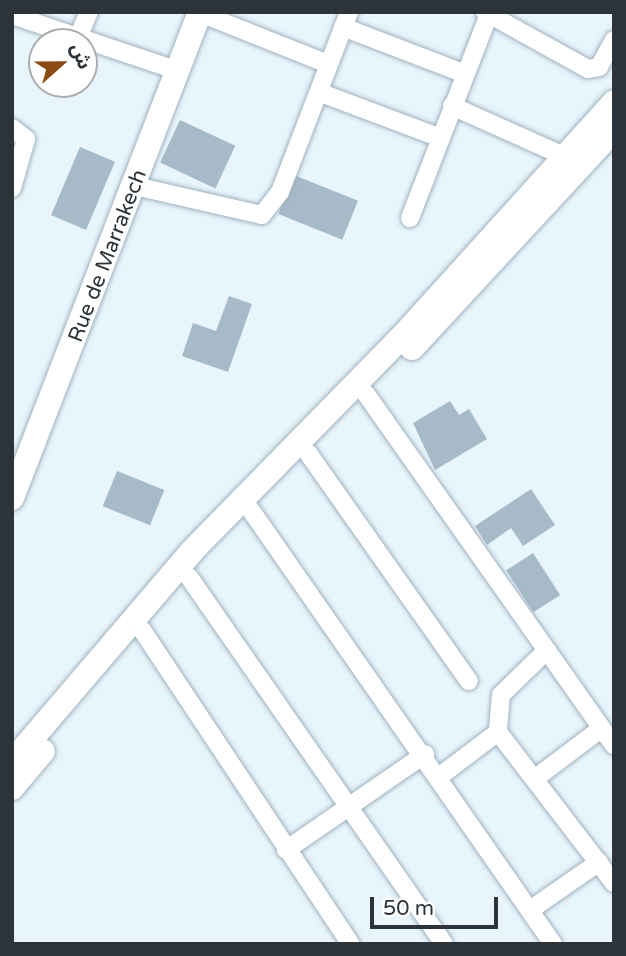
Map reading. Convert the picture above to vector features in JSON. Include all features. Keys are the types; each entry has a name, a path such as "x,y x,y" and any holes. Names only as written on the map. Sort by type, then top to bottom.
{"main road":[{"name":"Rue de Marrakech","path":"12,498 135,186 200,12"},
{"path":"12,762 192,551 411,327 614,102"},
{"path":"12,788 142,631 250,509 450,311 614,130"}],"street":[{"path":"200,12 328,64"},
{"path":"410,218 487,13 588,69 599,67 614,40"},
{"path":"12,15 46,28"},
{"path":"135,186 262,215 280,192 321,93 328,64 346,20 463,73"},
{"path":"98,46 178,71"},
{"path":"321,93 441,138"},
{"path":"452,106 564,156"},
{"path":"12,128 26,139 12,188"},
{"path":"366,394 614,745"},
{"path":"308,453 469,681"},
{"path":"250,509 425,754 553,944"},
{"path":"189,577 351,805 444,944"},
{"path":"142,631 351,944"},
{"path":"547,650 500,695 498,732 537,777 614,883"},
{"path":"537,777 602,728"},
{"path":"440,776 498,732"},
{"path":"286,850 425,754"},
{"path":"530,910 598,862"}],"building":[{"path":"180,120 235,146 215,188 160,163"},
{"path":"80,147 115,162 86,230 51,215"},
{"path":"294,175 358,201 342,240 278,214"},
{"path":"229,296 252,304 228,372 182,356 193,323 216,331"},
{"path":"450,401 459,415 469,409 487,439 435,470 413,423"},
{"path":"117,471 164,490 150,525 103,506"},
{"path":"531,489 555,525 523,546 511,528 487,545 475,526"},
{"path":"533,553 560,595 533,612 506,570"}]}
